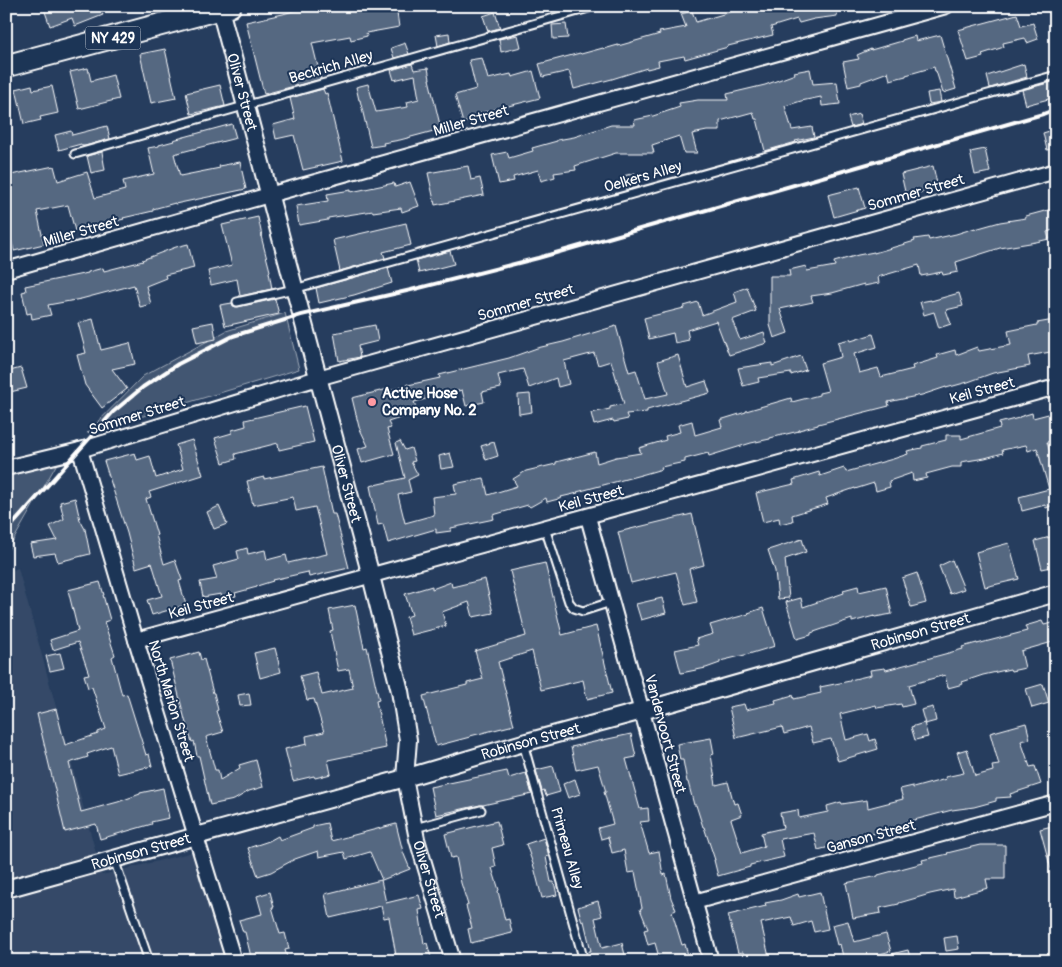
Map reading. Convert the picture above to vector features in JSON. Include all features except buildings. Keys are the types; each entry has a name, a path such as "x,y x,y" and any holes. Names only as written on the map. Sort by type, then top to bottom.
{"main road":[{"name":"NY 429","path":"6,66 225,8"}],"street":[{"name":"Miller Street","path":"6,270 269,194 946,6"},
{"name":"Oliver Street","path":"225,8 245,105 372,576 400,691 408,740 405,778 417,839 453,961"},
{"name":"Sommer Street","path":"6,468 80,450 318,378 1056,171"},
{"name":"Keil Street","path":"136,640 1056,387"},
{"name":"North Marion Street","path":"80,450 234,961"},
{"name":"Vandervoort Street","path":"588,517 711,961"},
{"name":"Robinson Street","path":"6,889 1056,593"},
{"name":"Ganson Street","path":"694,902 1056,804"}],"lane":[{"name":"Beckrich Alley","path":"75,154 596,6"},
{"name":"Oelkers Alley","path":"237,302 294,289 1056,75"},
{"path":"545,528 569,602 574,608 583,611 612,602"},
{"name":"Primeau Alley","path":"523,743 584,961"},
{"path":"415,828 481,810"},
{"path":"114,859 149,961"}],"shaded area":[{"path":"285,313 299,369 87,433 143,376 226,331"},
{"path":"59,460 6,553 6,476"},
{"path":"18,568 102,875 201,850 229,961 6,961 6,573"}],"railway":[{"path":"6,532 113,412 143,387 178,364 233,336 301,315 538,258 1056,109"}],"place":[{"name":"Active Hose Company No. 2","path":"372,402"}]}
